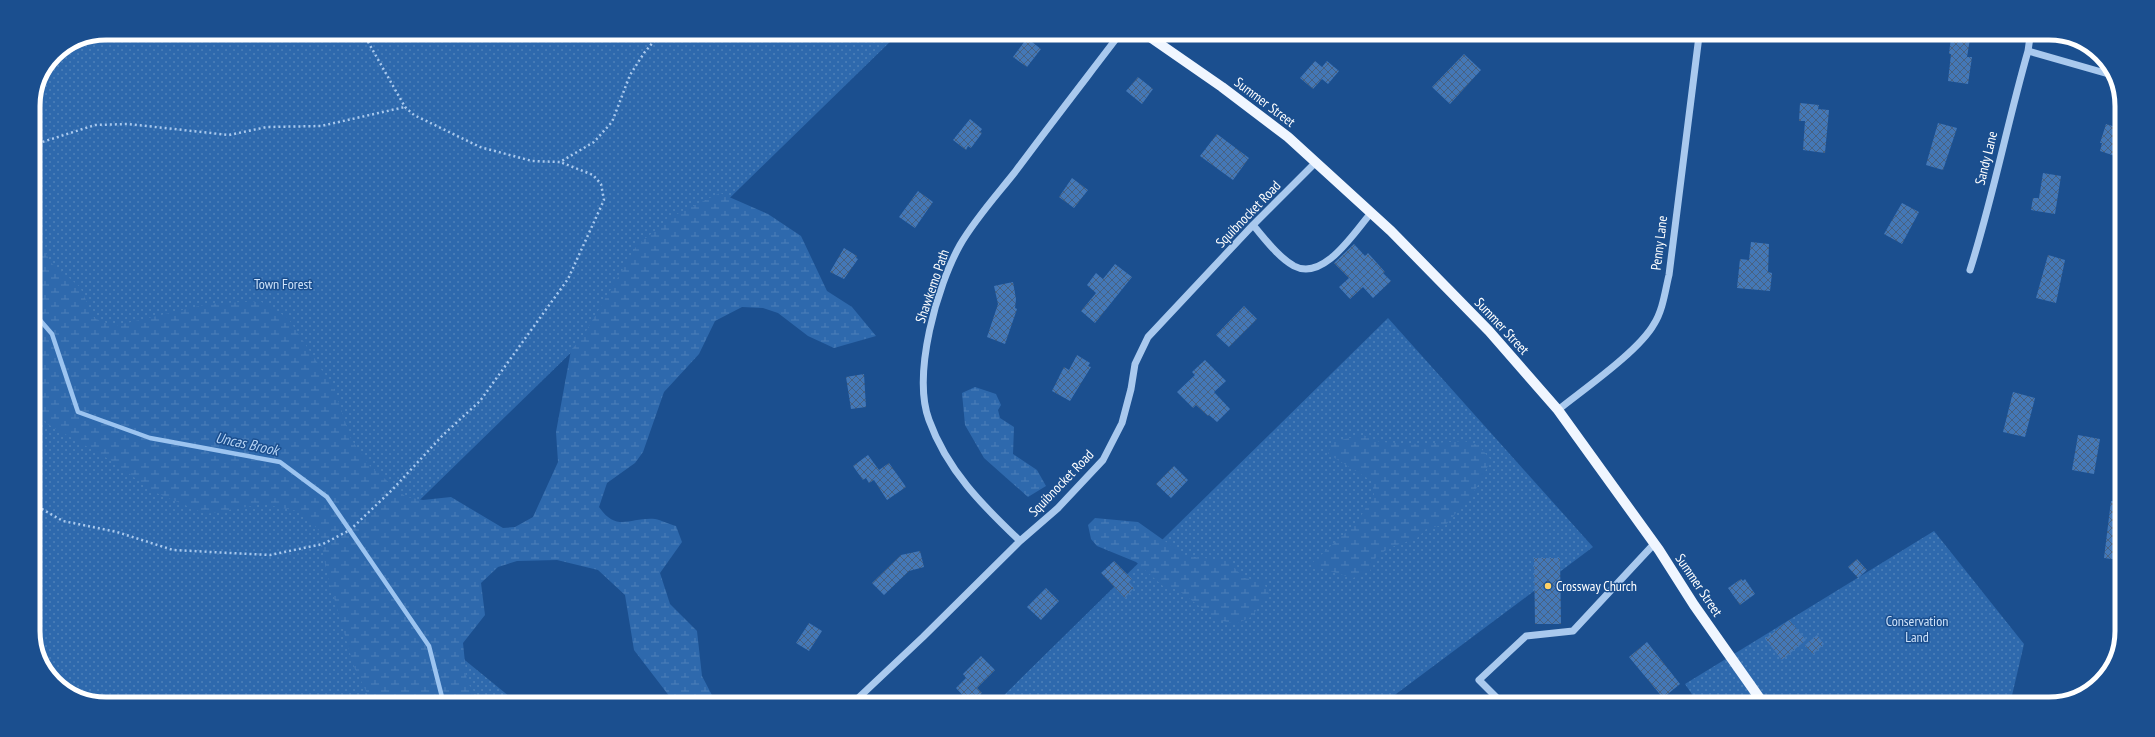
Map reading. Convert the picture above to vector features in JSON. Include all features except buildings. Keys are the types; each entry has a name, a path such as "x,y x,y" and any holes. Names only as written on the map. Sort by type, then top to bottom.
{"main road":[{"name":"Summer Street","path":"1154,40 1222,87 1288,137 1371,212 1489,331 1558,410 1654,544 1694,605 1760,697"}],"street":[{"name":"Shawkemo Path","path":"1020,541 984,508 962,481 942,452 928,418 924,387 925,350 941,292 960,245 1115,40"},
{"name":"Penny Lane","path":"1558,410 1640,343 1654,324 1663,301 1669,275 1698,40"},
{"name":"Sandy Lane","path":"1970,270 1979,242 2008,120 2028,51 2030,40"},
{"path":"2028,51 2106,73"},
{"name":"Squibnocket Road","path":"859,697 923,637 1020,541 1058,508 1103,460 1122,423 1131,389 1135,364 1148,337 1253,225 1316,162"},
{"path":"1253,225 1268,243 1294,266 1315,269 1328,261 1371,212"},
{"path":"1496,697 1479,680 1526,636 1573,631 1654,544"}],"path":[{"path":"40,508 63,521 117,532 173,550 270,555 323,544 350,530 392,490 443,435 480,401 568,279 604,200 601,184 593,175 560,162 532,161 480,147 414,115 405,107 366,40"},
{"path":"560,162 594,142 612,122 630,75 644,53 655,40"},
{"path":"40,143 95,125 128,124 229,135 267,127 321,126 405,107"}],"green space":[{"name":"Town Forest","path":"106,40 892,40 351,567 510,697 93,696 77,690 59,678 47,660 43,652 40,636 40,106 41,93 45,81 51,69 59,59 69,51 81,45 93,41"},
{"path":"720,193 768,214 801,236 827,291 852,307 876,336 834,348 808,336 778,313 763,308 742,307 715,321 699,354 664,392 643,452 635,463 607,483 599,507 612,520 624,522 655,519 676,526 682,542 660,573 670,604 697,631 702,676 713,697 670,697 634,650 625,595 598,570 557,560 517,561 498,567 481,583 485,615 463,643 467,682 478,697 369,697 354,667 326,570 320,532 302,512 263,504 206,514 154,492 112,461 40,420 40,239 50,262 80,287 94,318 114,326 208,304 260,301 288,318 334,388 351,439 370,466 406,497 423,500 451,497 503,528 515,527 533,517 558,462 556,432 571,350 582,338 637,245 675,215"},
{"path":"1388,318 1593,547 1392,697 1002,697"},
{"path":"975,387 996,394 1001,405 998,410 1000,418 1014,427 1013,454 1037,470 1046,486 1028,497 984,458 965,425 962,393"},
{"path":"1363,435 1380,442 1420,444 1464,441 1478,445 1491,460 1476,489 1446,525 1427,528 1417,538 1389,548 1376,557 1370,571 1353,578 1310,565 1357,522 1374,495 1372,481 1328,454 1332,442"},
{"path":"1095,518 1138,522 1186,556 1228,561 1244,578 1263,581 1269,594 1251,617 1236,624 1218,620 1175,588 1164,587 1136,562 1097,546 1091,539 1088,525"},
{"name":"Conservation Land","path":"1934,531 2024,644 2012,697 1694,697 1685,684"}],"waterway":[{"name":"Uncas Brook","path":"40,320 52,334 78,412 150,438 280,462 327,497 429,646 442,697"}],"place":[{"name":"Crossway Church","path":"1548,586"}]}
